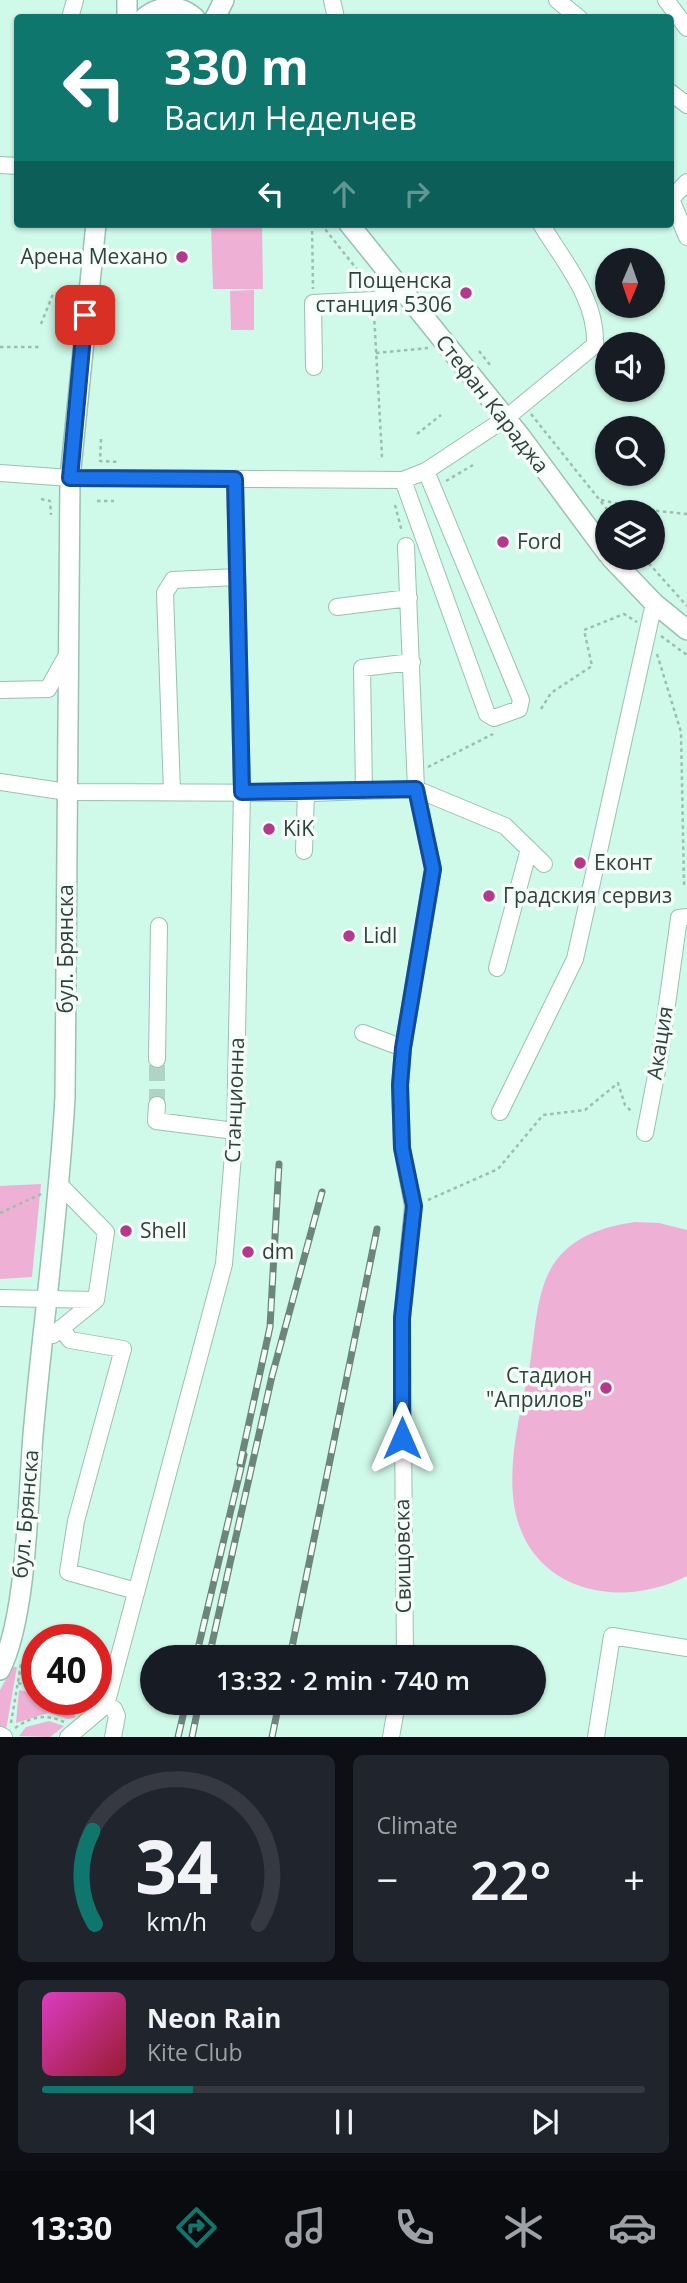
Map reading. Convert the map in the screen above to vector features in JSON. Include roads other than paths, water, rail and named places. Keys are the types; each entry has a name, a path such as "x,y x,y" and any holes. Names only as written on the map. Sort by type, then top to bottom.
{"main road":[{"path":"158,14 204,0"},
{"name":"бул. Брянска","path":"2,1666 20,1592 46,1296 61,1185 65,1097 70,478 96,228"},
{"name":"Стефан Караджа","path":"352,228 506,418 595,537"},
{"path":"622,570 654,603 687,630"}],"street":[{"path":"557,0 574,14"},
{"path":"666,0 687,28"},
{"path":"674,196 687,182"},
{"path":"674,206 687,237"},
{"path":"0,473 70,478 403,480 426,471 506,418 595,345 596,326 588,301 543,228"},
{"path":"314,367 313,303 374,300 403,292"},
{"path":"403,480 487,714 494,718 519,709 521,700 426,471"},
{"name":"Станционна","path":"112,1681 224,1264 236,1131 242,792 235,479"},
{"name":"Свищовска","path":"405,1645 402,1318 414,1206 400,1128 403,1048 433,869 416,782 406,545"},
{"path":"172,792 165,593 173,580 237,577"},
{"path":"337,607 410,598"},
{"path":"500,1112 575,959 654,603"},
{"path":"0,690 48,689 67,655"},
{"path":"364,791 362,668 412,662"},
{"path":"0,782 67,792 306,793 364,791 416,782 505,826 544,864"},
{"path":"304,851 306,793"},
{"path":"496,968 529,849"},
{"name":"Акация","path":"645,1129 660,1055 679,918 687,916"},
{"path":"157,1059 159,926"},
{"path":"363,1033 403,1048"},
{"path":"157,1105 156,1121 236,1131"},
{"path":"41,1347 96,1300 106,1233 61,1185"},
{"path":"0,1298 46,1296 96,1300"},
{"path":"61,1328 70,1339 123,1349 76,1521 68,1572 136,1591"},
{"path":"596,1737 612,1636 687,1648"},
{"path":"112,1708 117,1716 113,1737"},
{"path":"71,1734 93,1715"},
{"path":"391,1737 395,1715"}],"tunnel":[{"path":"157,1059 157,1105"}],"railway":[{"path":"240,1464 270,1327 279,1164"},
{"path":"212,1645 272,1376 322,1192"},
{"path":"292,1645 377,1229"},
{"path":"199,1645 244,1455"},
{"path":"178,1737 183,1715"},
{"path":"192,1737 197,1715"},
{"path":"272,1737 277,1715"}],"place":[{"name":"Арена Механо","path":"182,257"},
{"name":"Пощенска станция 5306","path":"466,293"},
{"name":"Ford","path":"503,542"},
{"name":"KiK","path":"269,829"},
{"name":"Еконт","path":"580,863"},
{"name":"Градския сервиз","path":"489,896"},
{"name":"Lidl","path":"349,936"},
{"name":"Shell","path":"126,1231"},
{"name":"dm","path":"248,1252"},
{"name":"Стадион \"Априлов\"","path":"606,1388"}]}
